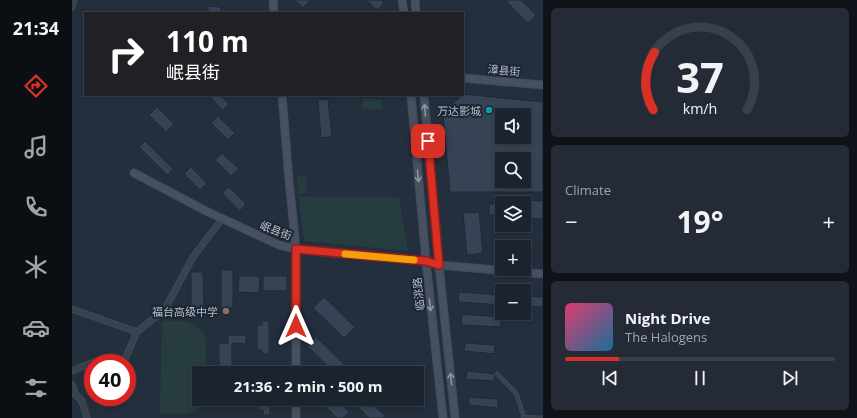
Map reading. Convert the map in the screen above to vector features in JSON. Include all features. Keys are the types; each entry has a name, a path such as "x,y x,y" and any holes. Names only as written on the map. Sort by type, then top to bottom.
{"street":[{"path":"72,7 74,0"},
{"path":"273,0 274,12"},
{"path":"402,0 404,12"},
{"path":"415,0 416,12"},
{"name":"漳县街","path":"464,78 543,85"},
{"path":"282,96 296,249 296,366"},
{"name":"临洮路","path":"411,96 442,418"},
{"path":"424,96 439,265 455,418"},
{"name":"岷县街","path":"134,173 222,219 279,246 296,249 426,261 439,265 543,274"},
{"path":"72,371 96,361 125,358 137,332 165,309 193,257 222,219"},
{"path":"72,309 137,332"},
{"path":"72,384 74,393 82,401 87,418"},
{"path":"296,406 296,418"}],"lane":[{"path":"497,374 516,393 523,417 543,418"}],"green space":[{"path":"363,98 383,100 382,110 362,108"},
{"path":"306,175 307,193 298,194 297,176"},
{"path":"299,197 399,197 408,251 304,241"},
{"path":"162,321 185,321 194,324 203,332 206,338 206,366 192,366 192,406 201,406 186,414 160,413"}],"building":[{"path":"295,0 310,0 303,8"},
{"path":"366,0 381,0 384,3 377,10"},
{"path":"505,0 521,0 536,15 528,23"},
{"path":"208,6 221,7 220,12 208,12"},
{"path":"464,94 543,102 543,192 450,192 443,114 461,96 464,96"},
{"path":"209,96 221,96 229,104 223,110"},
{"path":"328,99 332,137 321,138 318,100"},
{"path":"157,107 174,124 166,132 149,115"},
{"path":"218,116 235,133 228,140 211,123"},
{"path":"145,141 173,169 167,175 139,147"},
{"path":"222,153 239,169 231,176 215,160"},
{"path":"191,167 207,183 200,190 184,174"},
{"path":"229,187 246,204 240,211 222,193"},
{"path":"531,201 543,201 543,219 531,218"},
{"path":"489,204 495,204 495,215 489,215"},
{"path":"479,212 483,253 467,255 463,213"},
{"path":"221,270 233,270 233,308 221,308"},
{"path":"191,272 203,272 204,310 191,310"},
{"path":"239,276 260,276 259,293 238,292"},
{"path":"263,276 287,276 287,291 263,291"},
{"path":"459,292 495,295 495,305 458,302"},
{"path":"531,296 543,297 543,307 531,306"},
{"path":"324,297 355,327 344,338 313,308"},
{"path":"462,314 495,317 495,320 501,320 501,327 461,325"},
{"path":"262,321 269,321 269,354 262,354 262,350 257,350 257,325 262,325"},
{"path":"228,335 246,335 246,344 232,343 232,366 219,366 219,343 228,343"},
{"path":"316,337 346,366 328,366 307,346"},
{"path":"465,343 495,345 494,354 464,351"},
{"path":"467,371 495,374 494,381 466,379"},
{"path":"469,397 498,399 498,408 469,405"},
{"path":"258,406 270,406 270,415 263,415 263,410 258,410"},
{"path":"325,406 343,406 349,412 343,418 337,418"},
{"path":"357,406 374,406 385,416 383,418 369,418"}],"slow traffic":[{"path":"345,254 414,260"}],"place":[{"name":"万达影城","path":"489,110"},
{"name":"福台高级中学","path":"226,311"}],"route":[{"path":"296,326 296,249 426,261 439,265 428,141"}]}
